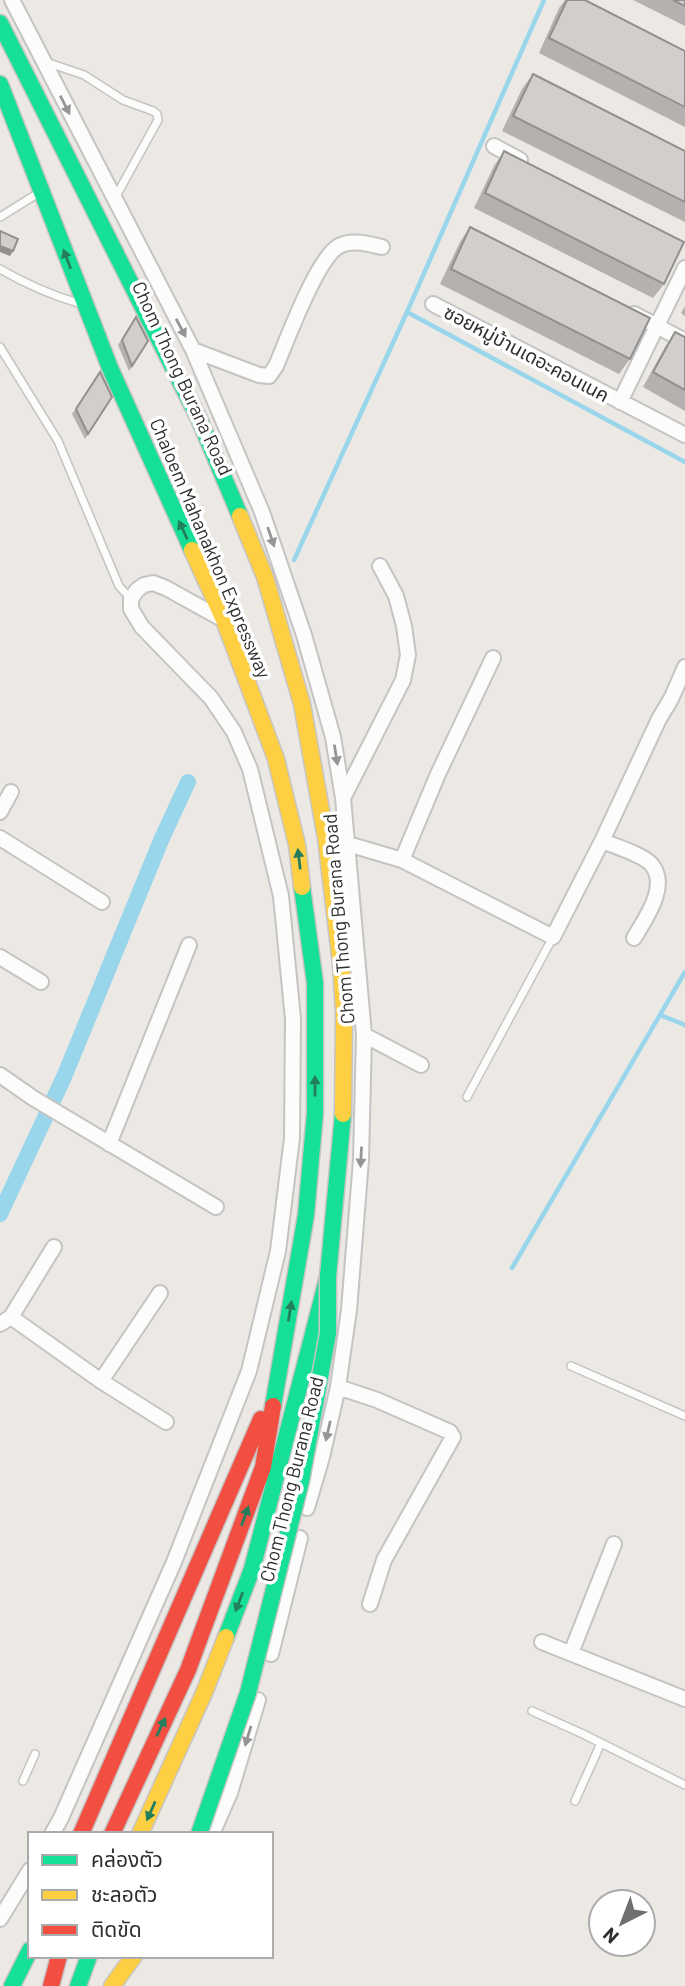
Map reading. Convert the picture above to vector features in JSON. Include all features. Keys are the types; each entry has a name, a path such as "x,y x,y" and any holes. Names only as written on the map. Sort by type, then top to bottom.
{"highway":[{"name":"Chaloem Mahanakhon Expressway","path":"0,23 199,419 265,577 303,704 326,838 344,1013 343,1109 328,1276"},
{"name":"Chaloem Mahanakhon Expressway","path":"0,84 132,419 224,621 276,759 297,845 315,983 315,1114 307,1203 279,1379"},
{"path":"142,1832 204,1692 252,1569 328,1276"},
{"path":"200,1832 248,1693 301,1482 328,1333 328,1276"},
{"path":"82,1832 279,1379"},
{"path":"113,1832 188,1670 263,1467 279,1379"},
{"path":"12,1986 28,1954"},
{"path":"51,1986 58,1958"},
{"path":"78,1986 88,1958"},
{"path":"111,1986 132,1958"}],"street":[{"name":"Chom Thong Burana Road","path":"12,0 193,350 262,512 300,622 333,737 348,844 365,1035 361,1160 349,1310 338,1387 285,1604 230,1793 213,1832"},
{"name":"Chom Thong Burana Road","path":"0,11 183,376 230,479 274,588 305,693 334,839 343,933 351,1078 345,1206 338,1274 287,1509 228,1727 194,1832"},
{"path":"494,146 530,165"},
{"path":"193,350 259,375 269,376 276,366 316,275 332,251 341,245 356,242 382,247"},
{"name":"ซอยหมู่บ้านเดอะคอนเนค","path":"620,402 685,268"},
{"name":"ซอยหมู่บ้านเดอะคอนเนค","path":"433,304 685,435"},
{"path":"621,307 685,341"},
{"path":"343,799 403,680 408,656 396,596 380,566"},
{"path":"52,1832 61,1818 174,1562 249,1371 278,1251 292,1138 293,1018 281,896 250,769 234,732 211,698 142,627 131,610 131,599 136,590 144,584 153,583 224,621"},
{"path":"402,860 438,774 493,658"},
{"path":"348,844 402,860 552,937 602,841 685,667"},
{"path":"0,812 11,792"},
{"path":"0,838 102,902"},
{"path":"602,841 652,864 656,875 654,902 634,938"},
{"path":"109,1144 189,946"},
{"path":"0,957 41,982"},
{"path":"365,1035 421,1065"},
{"path":"0,1075 33,1098 216,1208"},
{"path":"54,1247 6,1320 166,1422"},
{"path":"101,1381 160,1293"},
{"path":"338,1387 389,1405 450,1432 453,1437 384,1560 370,1604"},
{"path":"571,1653 614,1544"},
{"path":"542,1642 685,1699"},
{"path":"0,1919 28,1873"},
{"path":"111,1986 127,1958"},
{"path":"126,1986 145,1958"}],"lane":[{"path":"43,60 84,75 123,100 157,114 159,120 114,200"},
{"path":"0,217 41,191"},
{"path":"0,269 50,293 85,305"},
{"path":"0,347 58,441 119,586 131,599"},
{"path":"467,1097 552,937"},
{"path":"571,1366 685,1416"},
{"path":"532,1711 685,1785"},
{"path":"575,1801 601,1743"},
{"path":"23,1781 35,1754"}],"building":[{"path":"567,0 585,0 685,51 685,107 549,38"},
{"path":"673,0 685,0 685,6"},
{"path":"533,74 685,151 685,202 513,116"},
{"path":"504,151 684,242 664,284 485,193"},
{"path":"470,227 650,318 630,359 451,269"},
{"path":"0,231 18,239 13,251 0,246"},
{"path":"136,317 148,341 132,366 122,340"},
{"path":"675,332 685,337 685,390 653,372"},
{"path":"100,372 112,397 88,434 76,409"}],"waterway":[{"path":"294,560 544,0"},
{"path":"407,312 685,462"},
{"path":"0,1214 64,1077 162,838 188,782"},
{"path":"512,1268 685,972"},
{"path":"660,1015 685,1025"}],"traffic: fast":[{"path":"0,23 199,419 240,516"},
{"path":"0,84 110,368 192,550"},
{"path":"273,1406 306,1215 315,1113 315,983 302,887"},
{"path":"226,1637 252,1569 328,1276 343,1114"},
{"path":"200,1832 248,1693 301,1481 328,1333 328,1276"},
{"path":"12,1986 28,1954"},
{"path":"78,1986 88,1958"}],"traffic: slow":[{"path":"240,516 265,577 302,704 326,838 341,964 344,1013 343,1114"},
{"path":"192,550 224,620 276,759 297,845 302,887"},
{"path":"141,1832 204,1693 226,1637"},
{"path":"112,1986 133,1958"}],"traffic: jam":[{"path":"113,1832 188,1670 263,1467 273,1406"},
{"path":"82,1832 261,1419"},
{"path":"51,1986 58,1958"}]}
